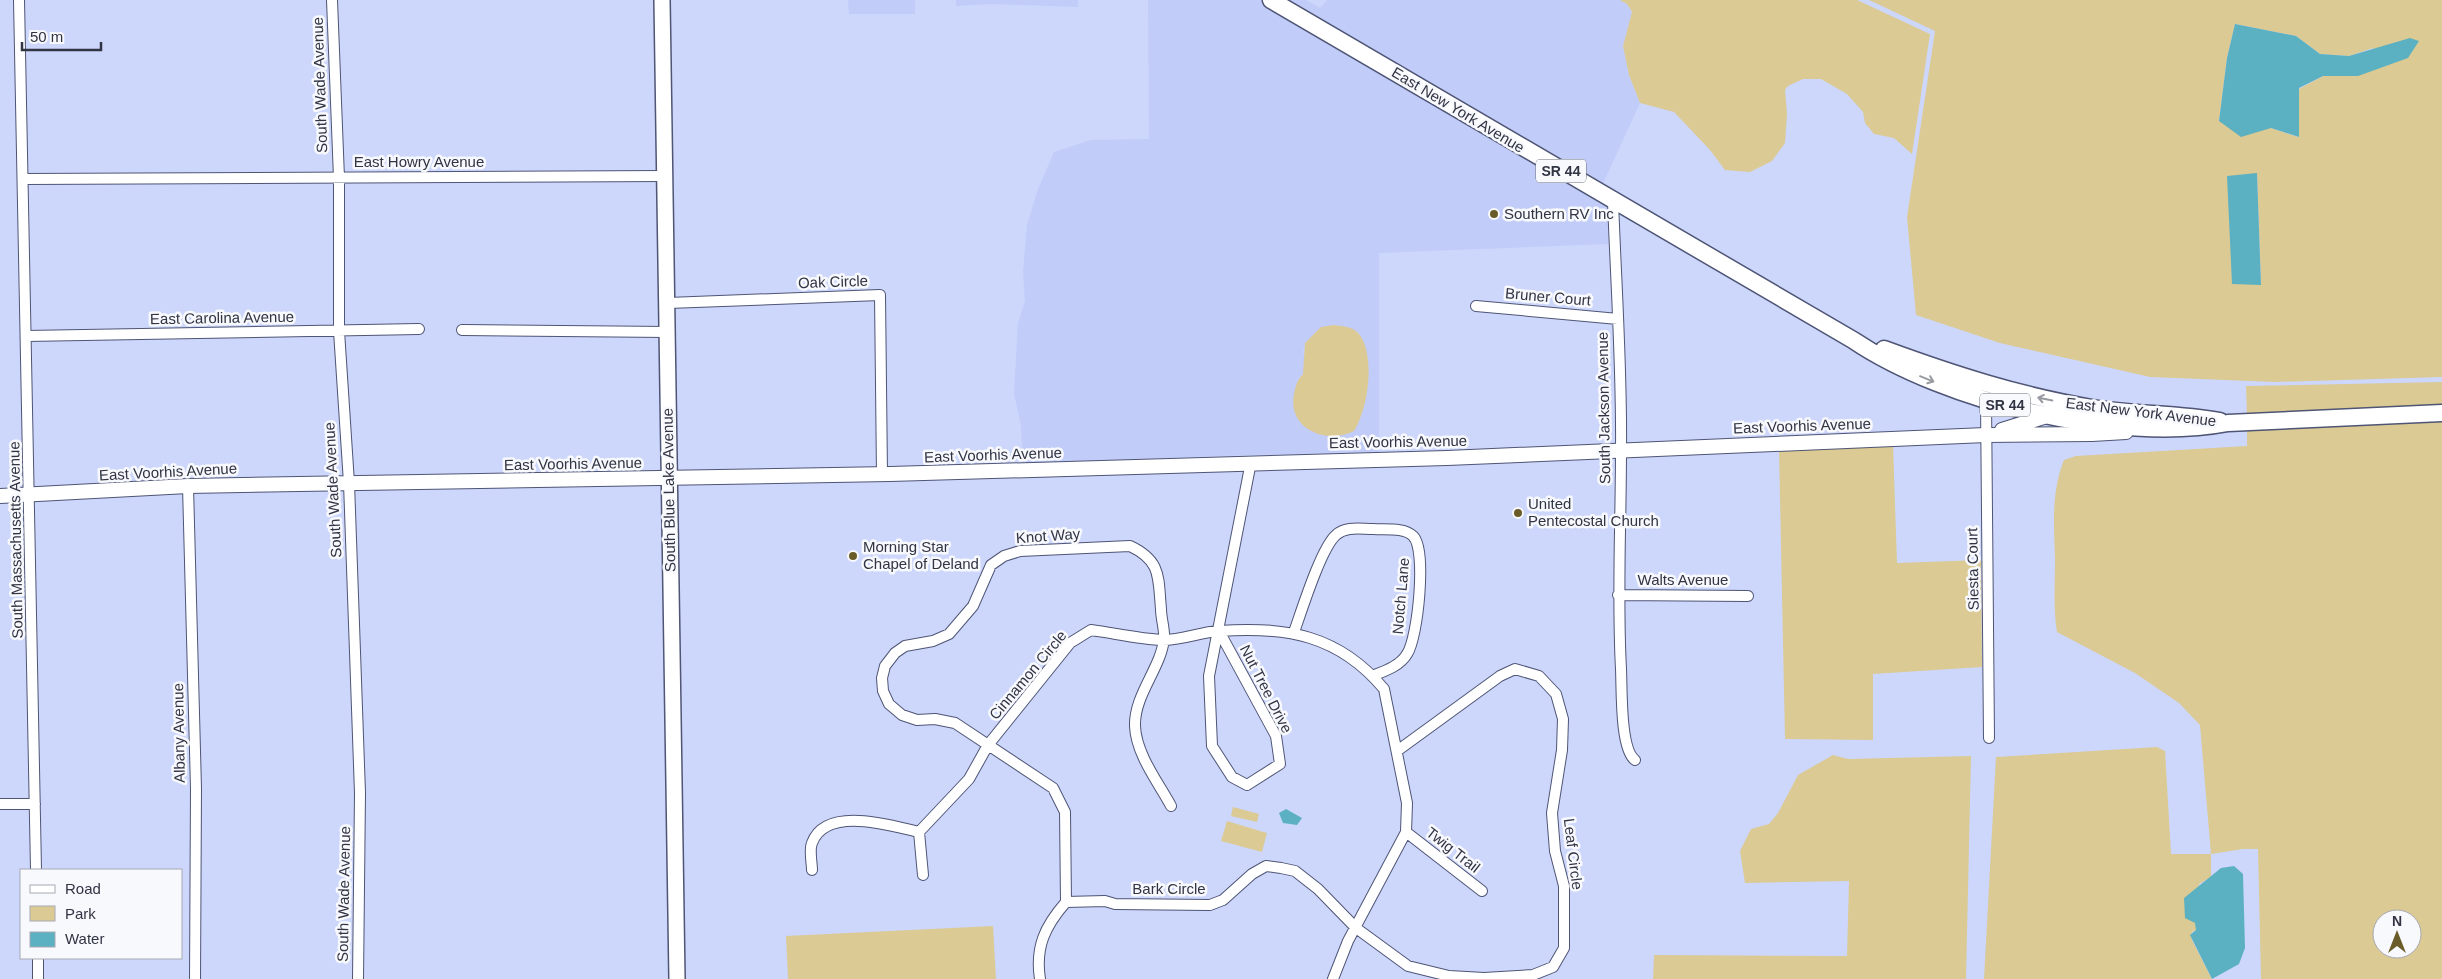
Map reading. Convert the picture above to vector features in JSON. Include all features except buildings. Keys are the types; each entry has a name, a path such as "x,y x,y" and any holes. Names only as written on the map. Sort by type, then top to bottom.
{"main road":[{"name":"South Blue Lake Avenue","path":"662,0 677,979"},
{"name":"East New York Avenue","path":"1271,0 1853,340 1879,358 1912,373 1986,400 2048,415 2125,426 2197,429 2228,423 2442,413"},
{"name":"East New York Avenue","path":"1853,340 1976,382 2047,400 2093,409 2196,417 2228,423"},
{"path":"1976,382 1983,390 1986,400"}],"street":[{"name":"South Massachusetts Avenue","path":"20,0 36,869"},
{"name":"South Wade Avenue","path":"332,0 339,178 339,331 349,483 360,793 358,979"},
{"name":"East Howry Avenue","path":"23,179 666,176"},
{"name":"South Jackson Avenue","path":"1613,201 1621,450 1618,595 1626,744 1630,757 1635,760"},
{"name":"Oak Circle","path":"668,302 880,295 882,475"},
{"name":"Bruner Court","path":"1476,306 1618,319"},
{"name":"East Carolina Avenue","path":"26,336 419,329"},
{"path":"462,330 668,332"},
{"name":"Siesta Court","path":"1986,400 1989,738"},
{"name":"East Voorhis Avenue","path":"1986,435 2048,415 2093,409"},
{"name":"East Voorhis Avenue","path":"0,496 30,496 188,486 882,475 1251,462 1447,458 1986,435 2092,434 2169,428"},
{"name":"Nut Tree Drive","path":"1219,631 1276,736 1280,764 1247,785 1232,776 1212,746 1209,676 1251,462"},
{"name":"Albany Avenue","path":"188,486 196,790 195,979"},
{"name":"Notch Lane","path":"1294,632 1327,547 1336,534 1349,528 1404,530 1414,536 1420,548 1414,639 1407,655 1392,668 1372,676"},
{"name":"Knot Way","path":"988,746 954,723 934,719 917,720 902,715 889,704 883,691 882,678 885,666 895,653 905,646 934,641 949,634 973,606 991,565 1004,556 1020,551 1130,546 1142,552 1153,561 1158,572 1164,640 1143,691 1135,726 1143,756 1171,806"},
{"name":"Walts Avenue","path":"1618,595 1748,596"},
{"name":"Cinnamon Circle","path":"919,832 969,779 988,746 1070,643 1091,630 1164,640 1219,631 1294,632 1337,648 1372,676 1384,689 1407,804 1406,832"},
{"name":"Leaf Circle","path":"1356,928 1408,966 1449,976 1484,978 1532,975 1553,967 1564,948 1564,886 1555,851 1552,813 1562,750 1563,719 1556,694 1540,676 1515,669 1500,676 1397,751"},
{"path":"988,746 1053,788 1065,812 1066,902 1051,919 1042,936 1040,979"},
{"path":"0,804 35,804"},
{"path":"812,870 812,844 819,832 832,824 855,820 880,822 919,832 923,875"},
{"path":"1333,979 1356,928 1406,832"},
{"name":"Twig Trail","path":"1406,832 1482,891"},
{"name":"Bark Circle","path":"1066,902 1105,901 1115,904 1210,905 1223,900 1252,874 1266,866 1295,871 1318,889 1356,928"},
{"path":"38,959 38,979"}],"shaded area":[{"path":"848,0 915,0 915,14 849,14"},
{"path":"956,0 1078,0 1078,7 991,4 956,6"},
{"path":"1148,0 1260,0 1607,205 1609,244 1379,253 1379,452 1023,464 1021,425 1014,394 1018,323 1025,301 1023,272 1027,225 1038,189 1054,152 1091,140 1149,139","holes":["1334,325 1347,327 1359,333 1368,378 1297,380 1303,374 1305,360 1303,351"]},
{"path":"1283,0 1306,0 1320,8 1327,0 1620,0 1627,4 1632,13 1623,46 1629,75 1640,103 1601,188"}],"green space":[{"path":"1620,0 1857,0 1930,34 1912,154 1894,138 1874,134 1865,123 1863,112 1847,94 1821,79 1803,79 1788,86 1785,90 1787,114 1785,143 1772,161 1750,172 1725,170 1710,150 1674,112 1640,103 1629,75 1623,46 1632,12 1627,4"},
{"path":"1869,0 2442,0 2442,377 2275,382 2150,377 2000,343 1916,315 1907,217 1935,31","holes":["2235,24 2296,36 2320,54 2349,56 2373,48 2358,76 2323,76 2299,89 2298,137 2271,128 2219,121 2227,58","2257,173 2261,284 2233,284"]},
{"path":"1334,325 1351,328 1359,334 1364,344 1369,369 1363,410 1354,431 1332,436 1321,435 1303,425 1297,417 1293,406 1296,385 1303,374 1305,343 1321,327"},
{"path":"2442,382 2442,407 2247,416 2246,386"},
{"path":"2442,419 2442,979 2261,979 2258,849 2243,849 2211,854 2200,725 2179,703 2135,673 2057,632 2054,509 2057,484 2064,460 2076,456 2247,446 2247,429"},
{"path":"1893,445 1897,563 1981,560 1982,667 1873,674 1873,740 1785,739 1779,449"},
{"path":"2157,747 2165,751 2171,854 2211,854 2211,877 2199,884 2196,930 2192,932 2192,940 2212,979 1984,979 1996,757"},
{"path":"1833,755 1848,759 1971,756 1966,979 1653,979 1654,955 1847,956 1849,881 1745,883 1740,851 1751,829 1769,824 1778,813 1798,775"},
{"path":"1233,807 1259,814 1257,822 1231,816"},
{"path":"1227,821 1267,833 1262,852 1221,841"},
{"path":"993,926 996,979 788,979 786,936"}],"water":[{"path":"2235,24 2296,36 2320,54 2349,56 2410,38 2419,41 2408,58 2358,76 2323,76 2299,88 2299,137 2271,128 2241,137 2219,121 2227,58"},
{"path":"2257,173 2261,285 2232,284 2227,176"},
{"path":"1286,809 1302,818 1297,825 1283,823 1279,813"},
{"path":"2234,866 2243,874 2245,948 2239,964 2212,979 2190,935 2196,930 2195,923 2185,918 2184,898 2221,868"}],"place":[{"name":"Southern RV Inc","path":"1494,214"},
{"name":"United Pentecostal Church","path":"1518,513"},
{"name":"Morning Star Chapel of Deland","path":"853,556"}]}
